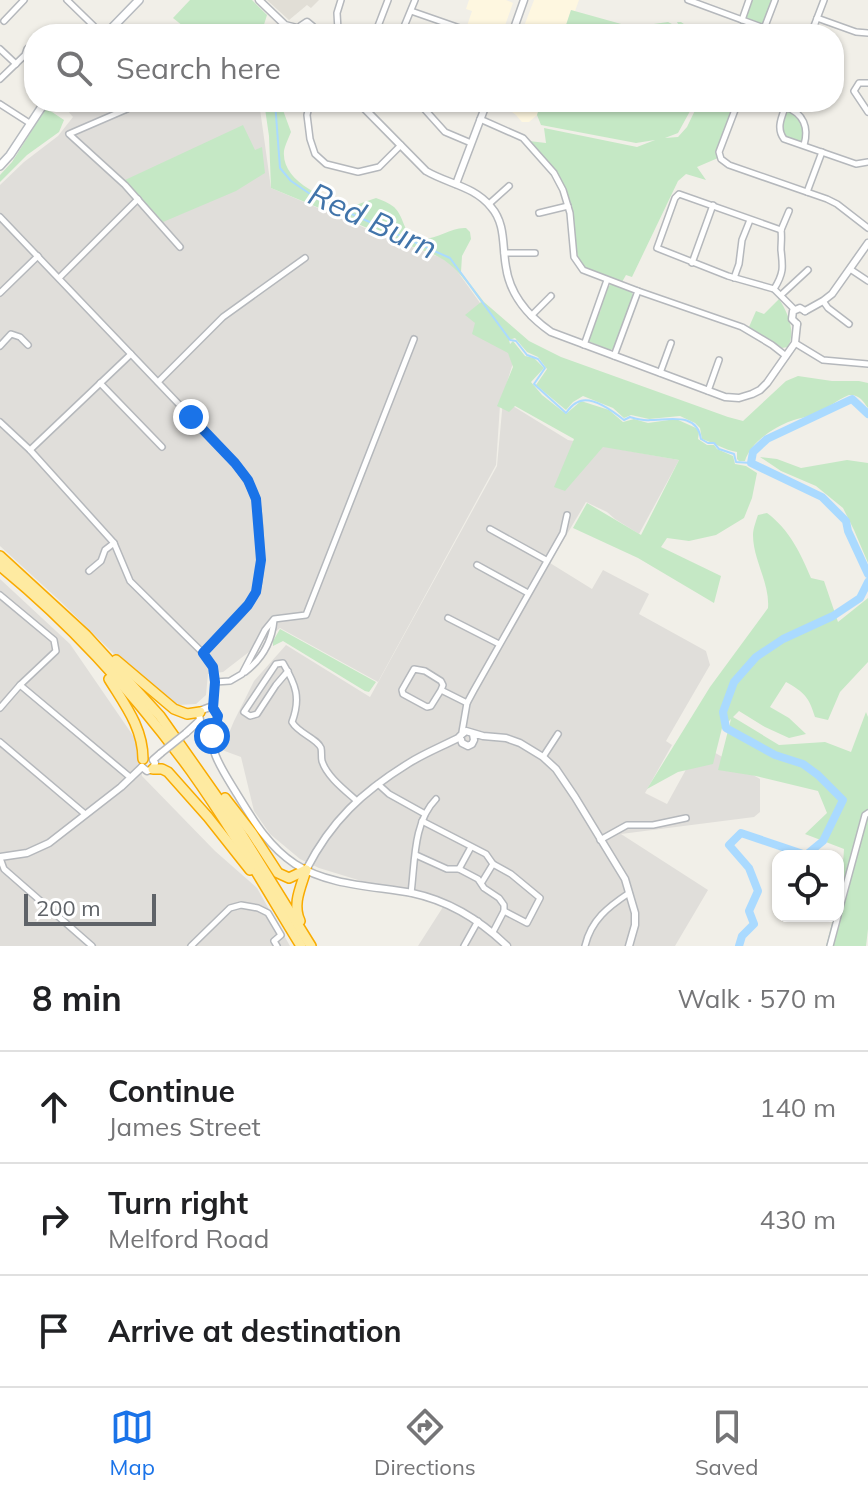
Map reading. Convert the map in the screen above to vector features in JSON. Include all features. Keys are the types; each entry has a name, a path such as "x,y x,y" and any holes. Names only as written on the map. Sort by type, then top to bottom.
{"highway":[{"path":"0,556 86,635 174,709 200,716"},
{"path":"0,566 61,621 155,724 232,832 301,946"},
{"path":"86,635 160,716 254,852 312,946"},
{"path":"92,653 136,724 148,764 168,772 272,898"},
{"path":"196,766 232,807 278,873 289,878 306,870"},
{"path":"306,870 297,897 297,914 312,946"}],"main road":[{"path":"116,24 139,0"},
{"path":"0,166 39,112"}],"street":[{"path":"4,21 24,0"},
{"path":"67,0 93,24"},
{"path":"259,0 284,24"},
{"path":"339,24 337,13 341,0"},
{"path":"379,24 388,0"},
{"path":"405,24 415,0"},
{"path":"688,0 750,24"},
{"path":"742,20 749,0"},
{"path":"766,24 775,0"},
{"path":"815,24 824,0"},
{"path":"515,24 521,1"},
{"path":"411,11 448,24"},
{"path":"817,18 834,24"},
{"path":"844,28 868,33"},
{"path":"0,49 16,64"},
{"path":"0,79 24,56"},
{"path":"868,83 859,83 854,91 868,112"},
{"path":"0,104 31,124"},
{"path":"120,112 69,134 125,185 180,247"},
{"path":"308,112 315,154 326,164 358,172 369,170 379,167 401,145"},
{"path":"368,112 426,171 474,192 489,204 500,222 506,269 514,293 531,316 551,332 725,397 739,398 752,394 767,383 795,343 803,319 800,308 795,310 791,316 793,322 803,319 832,294 868,243"},
{"path":"427,112 445,132 471,143"},
{"path":"456,184 483,112"},
{"path":"734,112 719,152 721,159 837,204 868,228"},
{"path":"783,112 779,125 784,139 856,164 868,162"},
{"path":"796,112 805,125 804,145"},
{"path":"480,119 523,138 554,173 568,206 574,257 583,270 748,330 786,356"},
{"path":"807,192 822,152"},
{"path":"489,204 509,186"},
{"path":"781,230 681,194 676,196 657,246 659,251 774,289 795,310"},
{"path":"59,278 138,199"},
{"path":"692,263 713,205"},
{"path":"539,213 568,206"},
{"path":"774,289 784,266 781,230 789,211"},
{"path":"0,217 248,480 256,499 261,560 256,592 248,605 203,653"},
{"path":"734,278 750,220"},
{"path":"504,253 535,253"},
{"path":"0,293 38,256"},
{"path":"158,382 223,317 305,258"},
{"path":"850,269 868,281"},
{"path":"781,295 808,270"},
{"path":"584,345 607,280"},
{"path":"614,356 638,291"},
{"path":"531,316 551,296"},
{"path":"823,301 849,324"},
{"path":"0,346 11,334 28,345"},
{"path":"215,682 230,681 242,674 274,619 306,615 414,339"},
{"path":"660,373 671,343"},
{"path":"795,343 823,360 868,364"},
{"path":"30,450 131,354"},
{"path":"708,391 719,360"},
{"path":"100,383 162,447"},
{"path":"0,422 30,450 114,543 130,581 203,653 213,667 213,708 218,716 212,736 215,757 263,835 281,854 306,870 339,881 411,893 455,907 493,932 507,946"},
{"path":"467,736 467,703 563,533 567,515"},
{"path":"490,529 546,560"},
{"path":"89,571 114,543"},
{"path":"477,565 528,593"},
{"path":"0,595 54,640 56,651 0,708"},
{"path":"448,618 499,644"},
{"path":"288,671 257,714 250,716 244,712 276,664 283,663 288,671 296,687 298,706 292,722 297,731 313,739 321,748 321,760 327,770 357,801"},
{"path":"414,669 441,681 441,690 431,706 427,707 403,694 402,690 414,669"},
{"path":"20,685 131,778"},
{"path":"441,690 467,703"},
{"path":"92,946 4,869 0,858 42,847 186,733 206,707 213,708"},
{"path":"200,716 205,726 213,725"},
{"path":"543,757 558,734"},
{"path":"306,870 330,829 357,801 409,763 467,736 506,738 543,757 556,769 625,879 635,913 629,946"},
{"path":"0,742 85,814"},
{"path":"378,784 425,814"},
{"path":"411,893 422,821 436,799"},
{"path":"844,893 868,813"},
{"path":"600,840 627,825 653,825 686,818"},
{"path":"422,821 486,854 493,864 511,874 540,898 527,923 504,911"},
{"path":"459,869 471,847"},
{"path":"416,855 447,869 459,869 482,882 484,888 499,898 504,911 493,932"},
{"path":"482,882 493,864"},
{"path":"585,946 589,930 597,918 630,892"},
{"path":"191,946 230,908 241,905 268,913 281,935 274,941 277,946"},
{"path":"464,946 478,921"},
{"path":"830,946 836,922"}],"shaded area":[{"path":"267,0 319,0 311,8 307,5 289,20"},
{"path":"469,0 506,0 513,3 506,24 468,24 472,11 466,9"},
{"path":"534,0 579,0 575,11 571,10 566,24 525,24"},
{"path":"69,112 260,112 271,188 450,261 516,353 500,405 496,465 378,682 280,628 223,672 208,674 206,695 196,704 178,705 116,656 0,546 0,185 58,136 73,117"},
{"path":"512,112 538,112 529,122 522,122"},
{"path":"503,400 568,440 679,460 639,534 586,502 550,563 592,589 603,570 649,594 639,614 706,651 710,665 666,741 672,745 645,793 667,804 700,744 760,779 760,812 754,817 621,834 708,890 675,946 418,946 443,907 419,892 394,891 300,859 270,834 254,811 241,757 222,750 254,681 286,645 370,697 497,466"},
{"path":"0,579 70,644 136,740 142,776 215,851 257,888 290,946 0,946"}],"green space":[{"path":"190,0 252,0 267,15 264,24 180,24 173,18"},
{"path":"749,0 775,0 766,24 742,20"},
{"path":"571,10 621,24 566,24"},
{"path":"43,112 52,112 64,120 59,132 27,155 0,182 0,175 12,162"},
{"path":"265,112 284,112 291,132 284,151 290,172 307,188 329,199 350,207 376,198 385,202 398,211 408,231 416,238 466,228 471,239 462,256 461,272 484,302 529,341 561,357 743,421 786,381 798,376 868,383 868,408 858,397 849,395 810,416 777,427 757,442 745,461 739,461 737,452 702,439 700,428 680,416 649,419 631,415 624,418 613,408 583,396 566,410 536,385 547,369 538,357 527,352 515,338 509,340 525,356 534,358 544,368 531,382 566,414 581,401 609,410 623,422 634,419 648,423 676,419 696,428 698,439 707,445 714,445 733,456 735,464 757,473 744,518 716,535 689,541 667,538 661,547 721,576 714,603 638,558 573,528 587,503 641,535 679,460 603,447 565,491 554,487 574,439 515,406 509,412 497,406 513,367 508,353 472,334 475,323 465,315 481,302 468,284 439,257 271,188"},
{"path":"538,112 690,112 678,133 665,138 678,137 694,112 731,112 717,151 718,158 697,167 706,180 686,174 678,181 632,277 626,275 622,282 595,273 582,264 577,253 572,209 565,190 550,164 529,141 546,143 544,128 637,147 655,140 636,143 541,125"},
{"path":"783,112 795,112 805,125 804,145 784,139 779,125"},
{"path":"243,125 255,150 262,147 265,173 236,191 163,222 125,180"},
{"path":"611,284 632,292 633,296 614,349 610,350 588,341 606,289"},
{"path":"779,299 791,328 788,347 782,348 749,327 756,311 764,314"},
{"path":"760,457 777,459 801,468 847,460 868,463 868,563 843,508 816,486 781,471"},
{"path":"767,513 775,519 788,534 811,578 824,581 838,622 868,598 868,662 840,692 828,720 815,717 805,696 786,682 770,707 789,718 806,734 789,738 739,711 733,717 779,745 825,742 851,752 866,712 866,946 826,946 832,922 844,922 844,849 805,834 827,813 818,791 718,770 731,719 722,728 713,764 678,772 647,789 710,687 768,608 753,535 758,515"},
{"path":"280,629 376,682 369,692 365,691 283,641 273,646"}],"waterway":[{"name":"Red Burn","path":"276,112 280,168 291,181 316,198 450,258 510,340 516,341 527,355 538,359 545,368 534,384 566,413 575,404 588,400 601,404 624,420 630,417 645,420 682,419 694,425 701,439 734,454 736,462 751,463"},
{"path":"868,414 852,399 767,439 753,452 751,463 822,497 846,521 868,574"},
{"path":"739,946 742,936 754,924 749,911 758,891 749,868 729,845 741,833 806,855 823,841 843,800 803,764 775,755 726,728 723,712 734,682 756,657 860,598 868,582"}],"route":[{"path":"191,417 248,480 256,499 261,560 256,592 248,605 203,653 213,667 215,682 212,703 218,716 212,736"}]}
